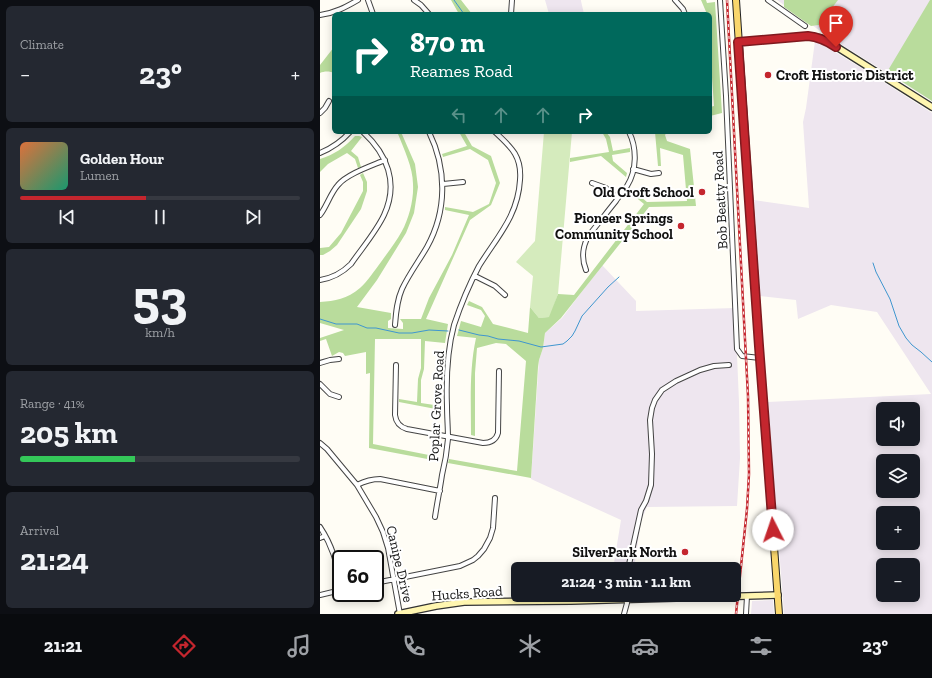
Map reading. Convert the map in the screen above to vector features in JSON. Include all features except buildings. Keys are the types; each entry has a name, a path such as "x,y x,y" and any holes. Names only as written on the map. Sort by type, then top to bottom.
{"main road":[{"path":"736,0 779,614"},
{"path":"738,42 808,36 821,38 932,107"},
{"name":"Hucks Road","path":"741,596 778,595"},
{"name":"Hucks Road","path":"399,614 464,602 511,601"}],"street":[{"path":"335,12 358,0"},
{"path":"368,0 372,12"},
{"path":"414,0 427,12"},
{"path":"510,12 512,0"},
{"path":"675,0 684,12"},
{"name":"Bob Beatty Road","path":"720,0 726,96 737,349 742,356 760,358"},
{"path":"768,0 804,26"},
{"path":"320,14 332,13"},
{"path":"320,113 329,101"},
{"path":"320,153 339,143 348,134"},
{"path":"320,280 337,276 351,264 383,217 389,202 389,173 385,160 377,146 365,134"},
{"path":"395,325 398,302 402,289 427,247 436,227 441,207 443,184 441,168 438,154 430,134"},
{"name":"Poplar Grove Road","path":"435,517 447,448 448,436 446,390 450,342 459,312 478,268 509,221 518,198 520,167 518,158 510,146 497,134"},
{"path":"586,270 583,258 585,242 627,186 633,169 634,150 630,134"},
{"path":"320,215 326,207 333,191 348,176 385,160"},
{"path":"633,169 651,174 659,173"},
{"path":"443,184 463,182"},
{"path":"592,183 606,188 618,198"},
{"path":"475,276 495,286 505,295"},
{"path":"320,363 340,359"},
{"path":"396,365 395,415 397,422 401,427 483,443 491,442 497,437 498,433 499,371"},
{"path":"630,562 641,510 646,501 651,485 652,454 650,420 655,400 662,390 676,381 700,370 714,366 729,365"},
{"path":"320,384 330,394 339,396"},
{"name":"Canipe Drive","path":"320,443 327,449 357,485 372,509 381,528 388,548 399,614"},
{"path":"357,485 372,479 380,479 440,491"},
{"path":"384,581 460,566 478,556 488,543 492,533 495,498"},
{"path":"320,527 332,550"},
{"path":"320,538 325,536"},
{"path":"320,595 332,592"},
{"path":"746,614 747,596"},
{"path":"624,614 626,602"}],"shaded area":[{"path":"545,0 581,0 584,12 548,12"},
{"path":"777,0 932,0 932,101 823,33"},
{"path":"815,41 863,69 932,113 932,614 784,614 768,402 931,394 877,312 831,305 798,319 796,300 760,296 754,200 809,208 803,122"},
{"name":"SilverPark North","path":"602,265 636,301 636,311 735,308 740,458 737,506 647,507 641,521 635,562 614,562 621,520 531,479 539,360 543,348 545,333 562,318"},
{"path":"773,600 774,614 751,614 752,601"}],"green space":[{"path":"451,0 461,0 470,12 458,12"},
{"path":"701,0 706,0 707,3 715,2 722,113 712,116 712,106 714,106 712,78 712,12 706,12"},
{"path":"784,0 838,0 819,25 811,26 784,7"},
{"path":"930,0 932,0 932,101 887,72"},
{"path":"332,50 332,72 320,73 320,65"},
{"path":"398,134 402,134 415,164 418,187 414,213 406,233 377,280 357,307 391,313 391,319 388,321 388,328 403,329 403,323 400,319 421,319 429,298 452,255 469,215 445,210 445,207 473,212 489,204 496,183 488,160 470,149 443,157 442,154 467,146 460,134 465,134 472,146 491,156 500,183 491,205 470,220 426,319 448,324 445,343 425,341 424,369 421,380 421,403 441,406 441,410 399,402 399,399 417,402 418,379 421,368 421,339 375,339 373,444 439,457 438,461 369,448 370,373 366,374 366,352 345,356 343,353 339,352 332,356 326,339 320,341 320,338 344,330 320,323 320,302 341,299 360,288 371,276 402,231 407,220 413,196 413,178 408,159"},
{"path":"544,134 572,134 558,294 550,317 539,318 530,307 533,276 516,262 535,241"},
{"path":"603,134 608,134 610,137 613,151 630,148 630,152 612,155 613,161 627,173 626,177 601,156 570,162 570,158 609,152"},
{"path":"655,134 666,134 667,141 690,149 696,206 649,207 561,318 545,333 538,367 531,478 448,463 449,459 517,471 526,361 506,344 496,343 477,348 475,373 475,436 471,435 471,374 476,338 457,336 461,321 481,327 485,316 481,310 467,305 469,301 482,307 493,324 528,333 530,307 539,318 549,317 558,294 574,295 644,204 628,191 630,188 647,202 687,201 683,155 660,148 661,166 658,166"},
{"path":"355,136 362,137 351,151 358,157 361,167 358,168 355,159 347,153 328,164 320,172 320,159 339,150"},
{"path":"363,173 367,182 367,191 361,209 337,245 330,251 320,255 320,248 329,247 341,233 363,191 363,182 360,175"}],"waterway":[{"path":"454,0 463,12"},
{"path":"873,263 890,299 899,326 906,338 932,362"},
{"path":"459,330 498,339 519,341 541,347 563,344 572,336 582,316 619,277"},
{"path":"320,319 336,324 357,324 367,328 376,328 399,333 412,333 429,330 448,331"}],"railway":[{"path":"727,0 748,396 749,474 747,509 736,614"}],"place":[{"name":"Croft Historic District","path":"768,75"},
{"name":"Old Croft School","path":"702,192"},
{"name":"Pioneer Springs Community School","path":"681,226"},
{"name":"SilverPark North","path":"685,552"}],"route":[{"path":"773,530 738,42 784,37 815,36 836,47"}]}
